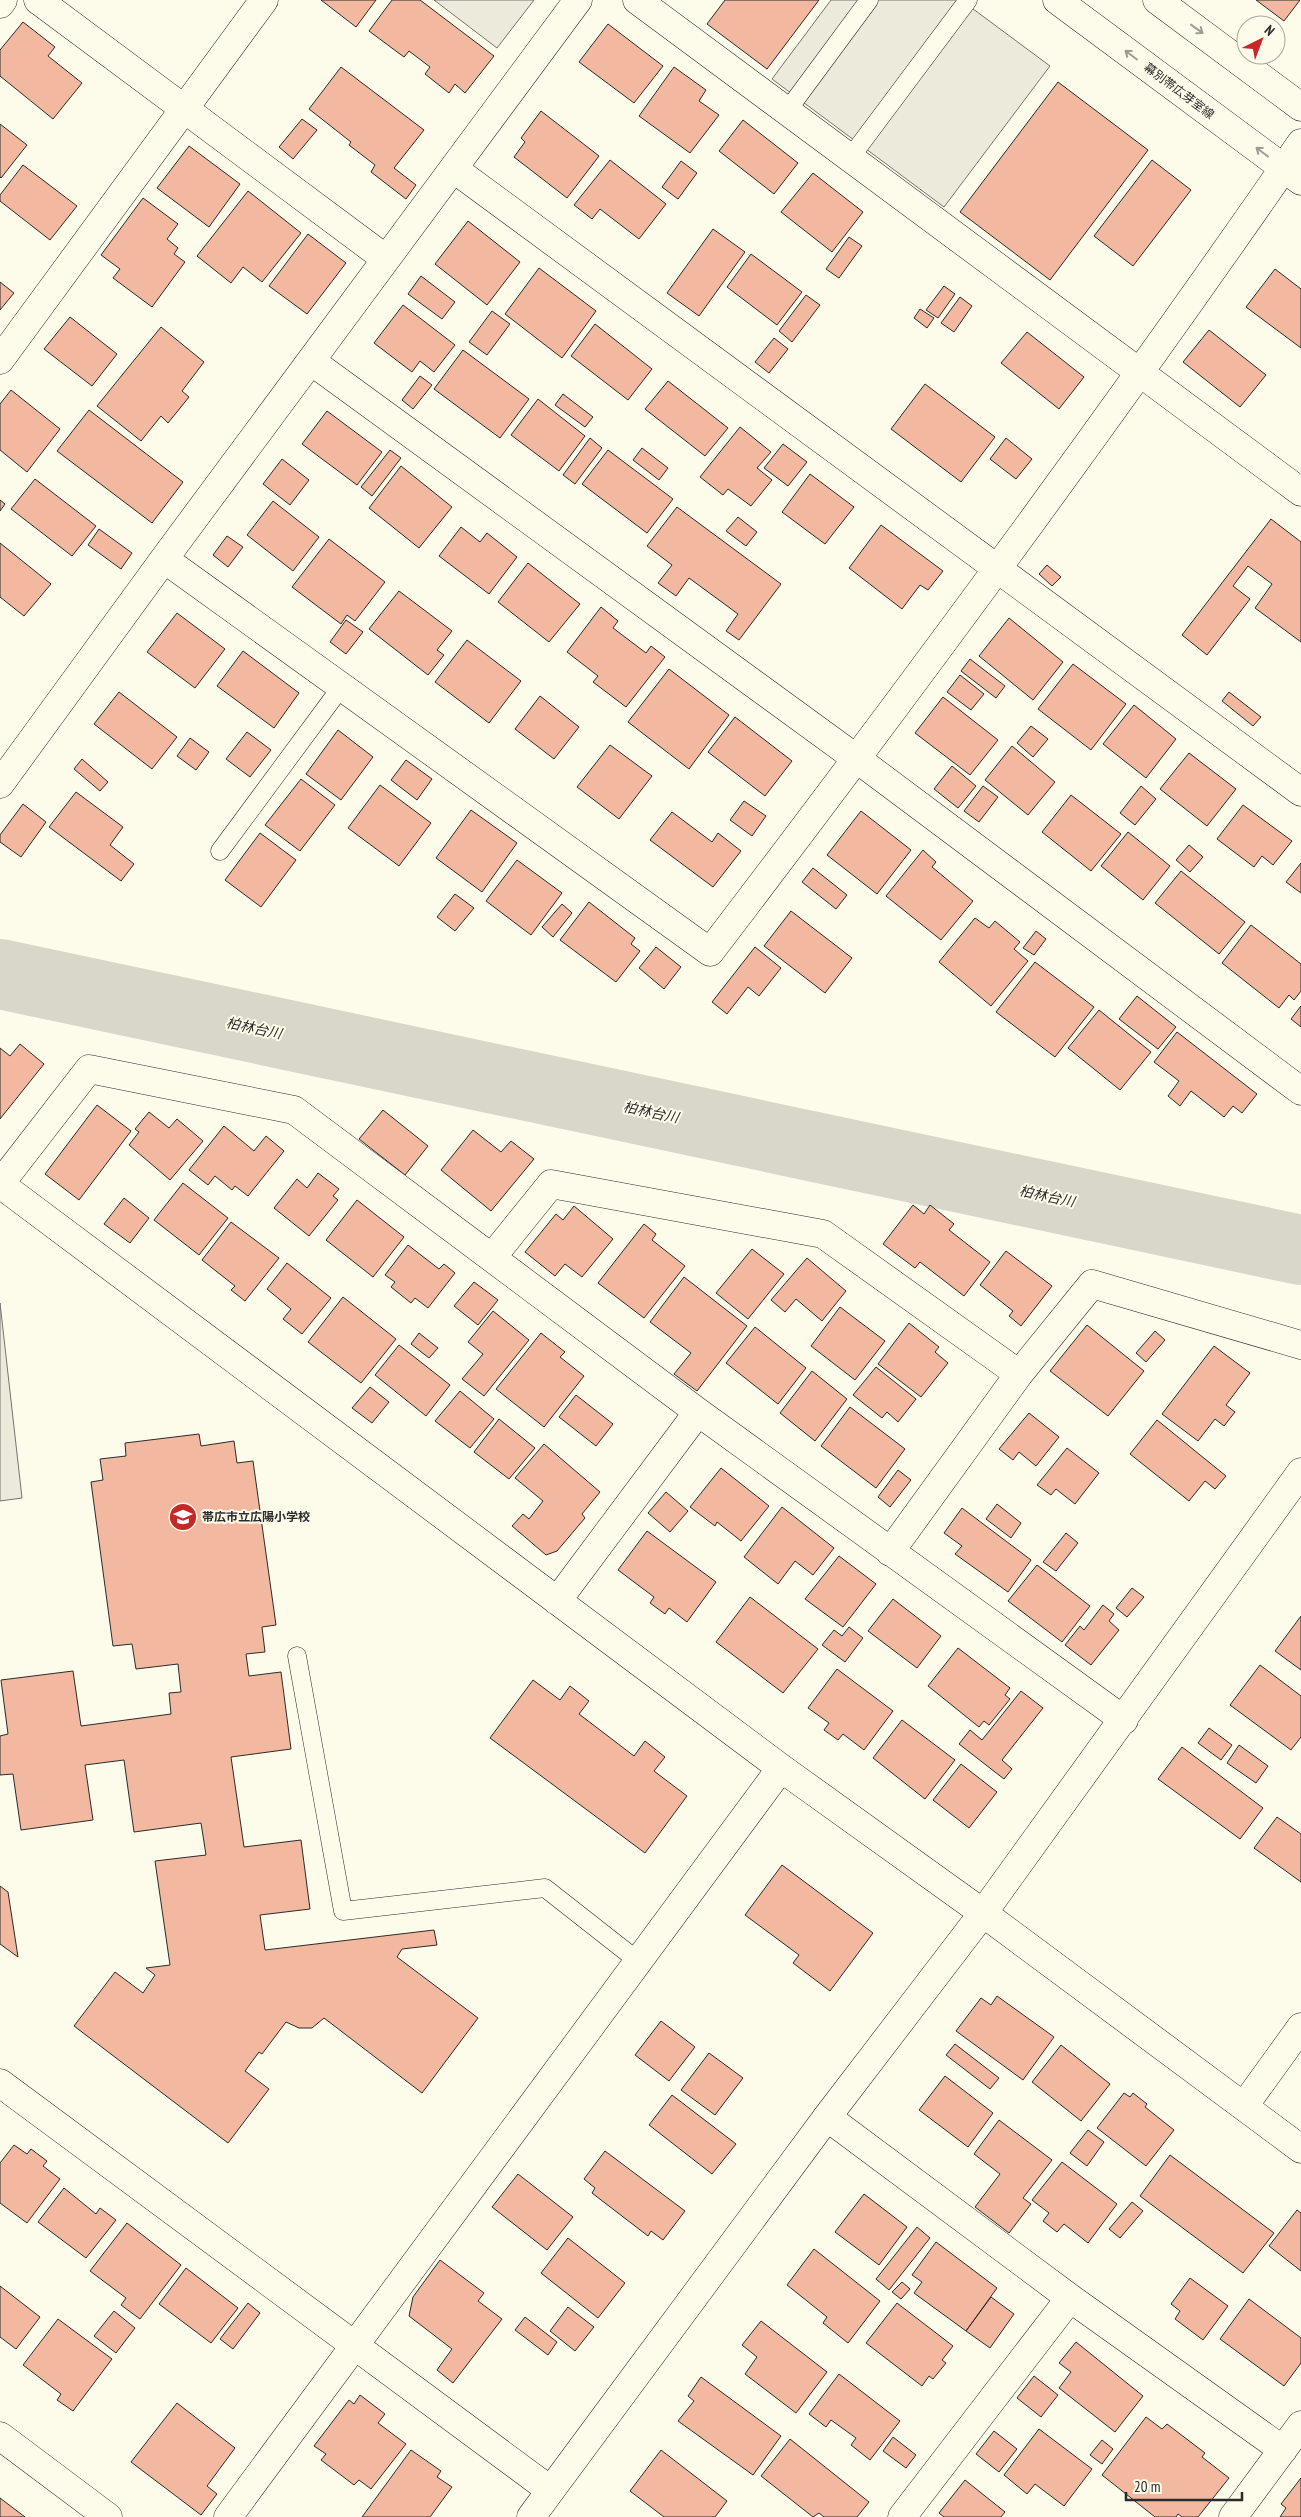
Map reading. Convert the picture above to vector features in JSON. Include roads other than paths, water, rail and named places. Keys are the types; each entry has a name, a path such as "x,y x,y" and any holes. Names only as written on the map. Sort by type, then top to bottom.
{"street":[{"path":"0,4 3,0"},
{"path":"38,0 386,259"},
{"path":"0,360 264,0"},
{"path":"0,784 164,559 578,0"},
{"path":"637,0 1301,492"},
{"path":"1157,0 1301,107"},
{"name":"幕別帯広芽室線","path":"1070,4 1292,175"},
{"path":"164,559 710,952 857,759 1140,373 1292,175 1301,143"},
{"path":"454,169 1301,792"},
{"path":"311,361 857,759 1301,1091"},
{"path":"1124,1720 698,1412 493,1256 294,1110 89,1069 0,1184 780,1768 983,1913 1301,2149"},
{"path":"493,1256 552,1184 823,1234 1018,1374"},
{"path":"890,1552 1018,1374 1092,1284 1301,1345"},
{"path":"557,1601 698,1412"},
{"path":"531,2517 827,2116 983,1913 1298,1483"},
{"path":"228,2517 780,1768"},
{"path":"1244,2106 1301,2028"},
{"path":"0,2082 550,2490"},
{"path":"827,2116 1070,2298 1283,2450"},
{"path":"902,2517 1070,2298"},
{"path":"1234,2517 1301,2425"},
{"path":"0,2436 108,2517"}],"lane":[{"path":"787,111 869,0"},
{"path":"850,158 968,0"},
{"path":"220,850 342,686"},
{"path":"297,1656 343,1911 546,1888 638,1961"}],"waterway":[{"name":"柏林台川","path":"0,974 1301,1250"}],"place":[{"name":"帯広市立広陽小学校","path":"183,1517"}]}
